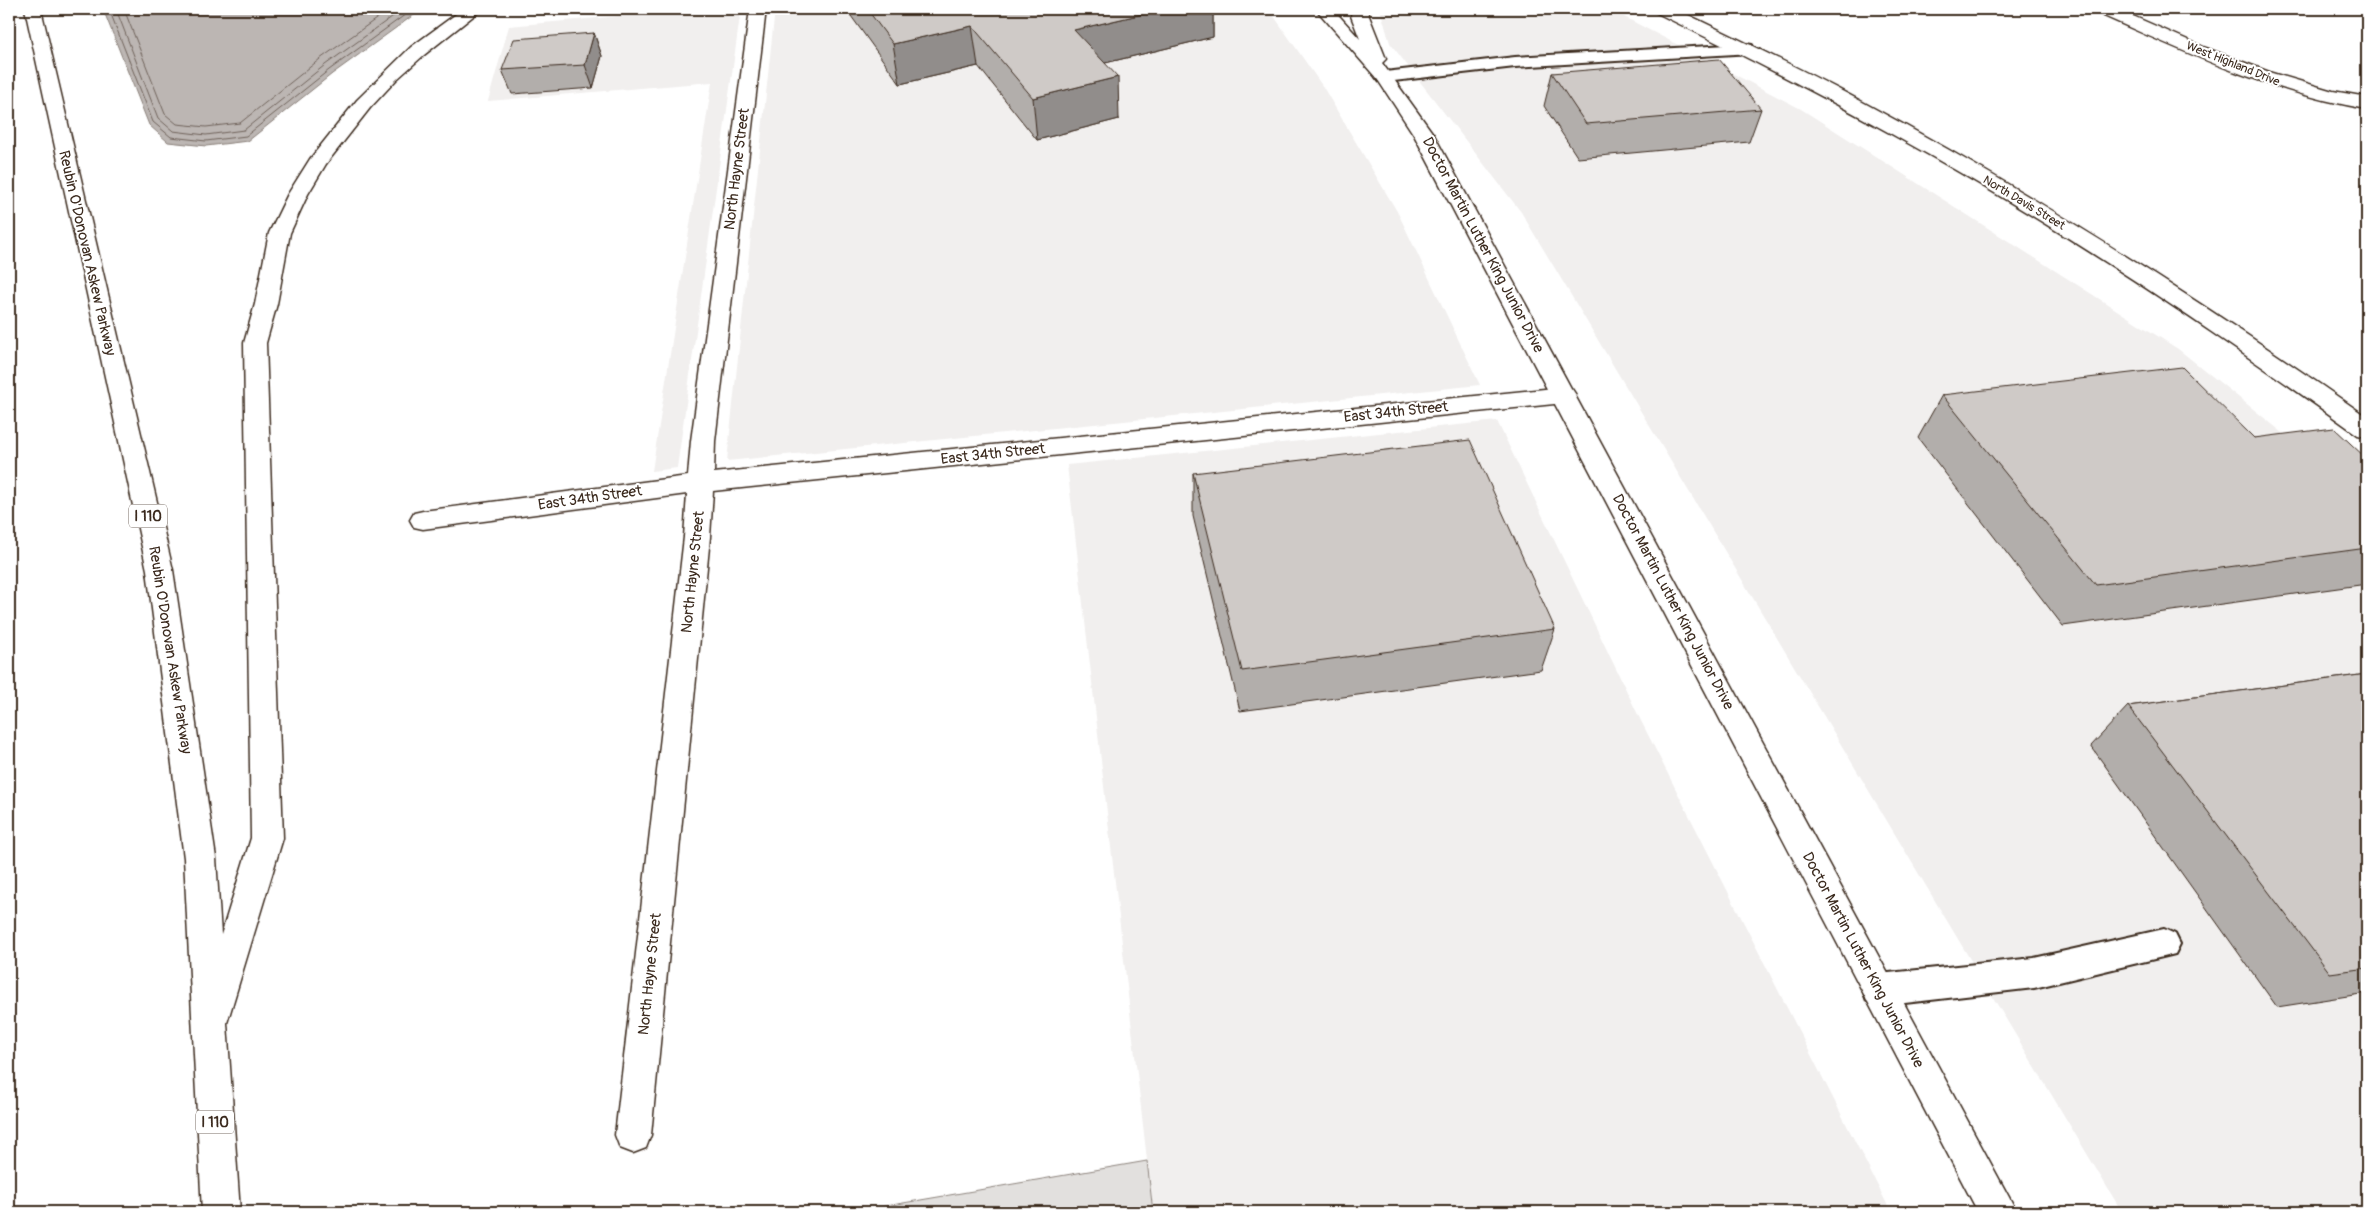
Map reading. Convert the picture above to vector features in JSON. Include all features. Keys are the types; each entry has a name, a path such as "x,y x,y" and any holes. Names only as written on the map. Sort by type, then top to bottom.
{"main road":[{"name":"Reubin O'Donovan Askew Parkway","path":"32,9 160,570 200,858 221,1212"},
{"path":"209,1031 267,838 255,343 268,293 271,260 282,225 327,147 360,108 401,68 450,24 474,9"},
{"name":"North Hayne Street","path":"633,1135 697,537 704,431 758,9"},
{"name":"Doctor Martin Luther King Junior Drive","path":"1324,9 1385,77 1424,135 1998,1212"},
{"path":"1360,9 1360,16 1385,77"},
{"name":"North Davis Street","path":"1663,9 1876,117 2030,206 2168,293 2367,429"},
{"name":"West Highland Drive","path":"2103,9 2248,72 2293,87 2367,103"},
{"name":"East 34th Street","path":"423,520 701,483 1564,395"}],"lane":[{"path":"1385,77 1515,62 1746,50"},
{"path":"1879,990 2034,973 2164,944"}],"shaded area":[{"path":"699,9 741,9 677,468 652,471 712,82 488,101 509,26"},
{"path":"775,9 1269,9 1323,87 1398,213 1480,385 727,461"},
{"path":"1380,9 1609,9 1801,109 2178,349 2367,500 2367,1212 2122,1212 1521,212 1390,43"},
{"path":"1497,421 1641,721 1891,1212 1153,1212 1067,465"},
{"path":"1147,1161 1153,1212 851,1212"}],"water":[{"path":"103,9 422,9 332,74 248,141 206,146 168,142 149,125"}],"building":[{"path":"867,9 1164,9 1074,30 1118,77 1033,98 972,26 893,44"},
{"path":"594,33 585,65 502,70 514,39"},
{"path":"1719,59 1761,109 1586,124 1552,73"},
{"path":"2182,367 2254,438 2334,428 2367,459 2367,548 2096,585 1942,395"},
{"path":"1470,440 1555,629 1242,671 1193,473"},
{"path":"2367,674 2367,968 2330,973 2128,706"}]}
